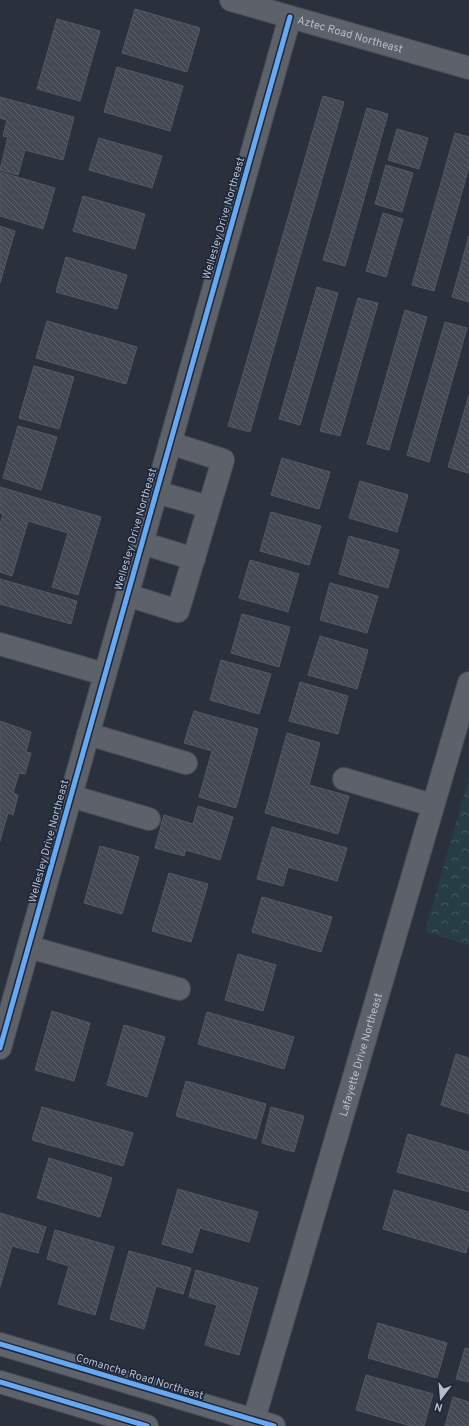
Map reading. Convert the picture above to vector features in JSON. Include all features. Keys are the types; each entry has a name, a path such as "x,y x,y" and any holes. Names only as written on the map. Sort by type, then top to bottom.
{"main road":[{"name":"Comanche Road Northeast","path":"0,1344 260,1424"},
{"path":"0,1382 147,1426"}],"street":[{"name":"Aztec Road Northeast","path":"231,0 469,68"},
{"name":"Wellesley Drive Northeast","path":"0,1048 290,17"},
{"path":"127,595 178,610 223,460 170,443"},
{"path":"156,492 209,507"},
{"path":"142,543 194,558"},
{"path":"0,644 104,674"},
{"name":"Lafayette Drive Northeast","path":"260,1424 432,805 469,683"},
{"path":"88,734 186,763"},
{"path":"344,779 432,805"},
{"path":"71,796 149,819"},
{"path":"29,947 179,989"}],"green space":[{"path":"469,777 469,945 425,932"}],"building":[{"path":"135,9 200,28 187,72 122,53"},
{"path":"57,19 100,31 80,101 37,89"},
{"path":"117,67 183,86 170,131 104,112"},
{"path":"323,96 344,102 250,432 228,426"},
{"path":"0,97 74,117 63,160 25,150 18,175 0,170 8,137 3,136 7,120 0,118"},
{"path":"367,108 388,114 345,266 323,260"},
{"path":"397,129 428,138 419,169 388,160"},
{"path":"455,133 469,137 469,167 434,291 412,285"},
{"path":"99,138 162,156 152,188 89,170"},
{"path":"386,165 413,173 402,212 375,204"},
{"path":"0,172 55,188 43,229 0,216"},
{"path":"83,196 145,214 135,249 73,231"},
{"path":"383,213 403,219 386,277 366,271"},
{"path":"0,226 15,231 0,283"},
{"path":"469,236 469,302 452,297"},
{"path":"66,257 127,275 117,309 56,292"},
{"path":"317,287 338,293 300,425 279,419"},
{"path":"358,298 378,303 340,436 320,431"},
{"path":"405,310 427,317 389,450 367,444"},
{"path":"47,321 137,347 126,384 36,358"},
{"path":"445,322 467,328 429,462 407,455"},
{"path":"34,366 74,377 59,429 19,418"},
{"path":"469,395 469,470 468,473 448,467"},
{"path":"18,426 57,437 41,490 3,478"},
{"path":"282,458 330,472 319,509 271,495"},
{"path":"360,481 408,495 397,532 349,518"},
{"path":"0,487 101,517 78,595 52,587 68,533 28,521 12,576 0,572 0,524 3,514 0,513"},
{"path":"271,512 321,526 309,565 260,551"},
{"path":"349,536 399,550 388,588 339,574"},
{"path":"250,560 299,574 288,612 239,598"},
{"path":"0,579 77,601 71,624 0,604"},
{"path":"330,583 378,596 367,633 320,620"},
{"path":"242,614 290,627 279,667 231,653"},
{"path":"320,636 368,650 357,689 308,675"},
{"path":"221,660 271,674 259,714 210,700"},
{"path":"300,682 348,696 338,734 289,721"},
{"path":"194,711 258,729 236,808 199,797 212,751 184,743"},
{"path":"0,721 31,732 26,752 31,753 25,774 19,773 13,793 18,795 13,815 8,813 0,841"},
{"path":"287,733 320,743 309,785 349,796 338,834 265,813"},
{"path":"198,806 233,817 220,860 186,850 184,856 155,848 164,815 193,824"},
{"path":"272,827 347,848 337,881 288,867 283,886 257,879"},
{"path":"100,846 139,857 122,914 84,903"},
{"path":"169,873 208,884 191,942 152,931"},
{"path":"262,897 332,917 321,952 252,932"},
{"path":"238,954 276,965 263,1011 225,1000"},
{"path":"52,1011 90,1023 74,1081 35,1070"},
{"path":"207,1012 294,1037 284,1069 198,1044"},
{"path":"124,1025 165,1037 147,1097 107,1085"},
{"path":"456,1054 469,1058 469,1114 441,1105"},
{"path":"186,1081 266,1104 256,1139 176,1116"},
{"path":"42,1107 133,1133 123,1166 32,1140"},
{"path":"271,1107 304,1116 294,1152 262,1143"},
{"path":"408,1134 469,1152 469,1192 397,1172"},
{"path":"49,1158 112,1178 100,1217 37,1198"},
{"path":"178,1189 258,1212 249,1242 200,1228 192,1253 162,1244"},
{"path":"394,1190 469,1212 469,1241 466,1253 383,1229"},
{"path":"0,1213 46,1227 38,1253 12,1246 0,1287"},
{"path":"55,1230 114,1247 95,1315 58,1304 69,1266 47,1259"},
{"path":"129,1251 191,1268 183,1294 156,1286 144,1329 110,1319"},
{"path":"196,1270 258,1288 239,1355 205,1345 217,1305 189,1297"},
{"path":"378,1323 447,1343 437,1378 368,1358"},
{"path":"465,1348 469,1349 469,1382 456,1379"},
{"path":"366,1375 433,1394 424,1426 411,1426 356,1410"},
{"path":"453,1397 469,1402 469,1426 445,1426"}],"cycle path":[{"path":"0,1048 290,17"},
{"path":"0,1344 274,1426"},
{"path":"0,1382 147,1426"}]}
